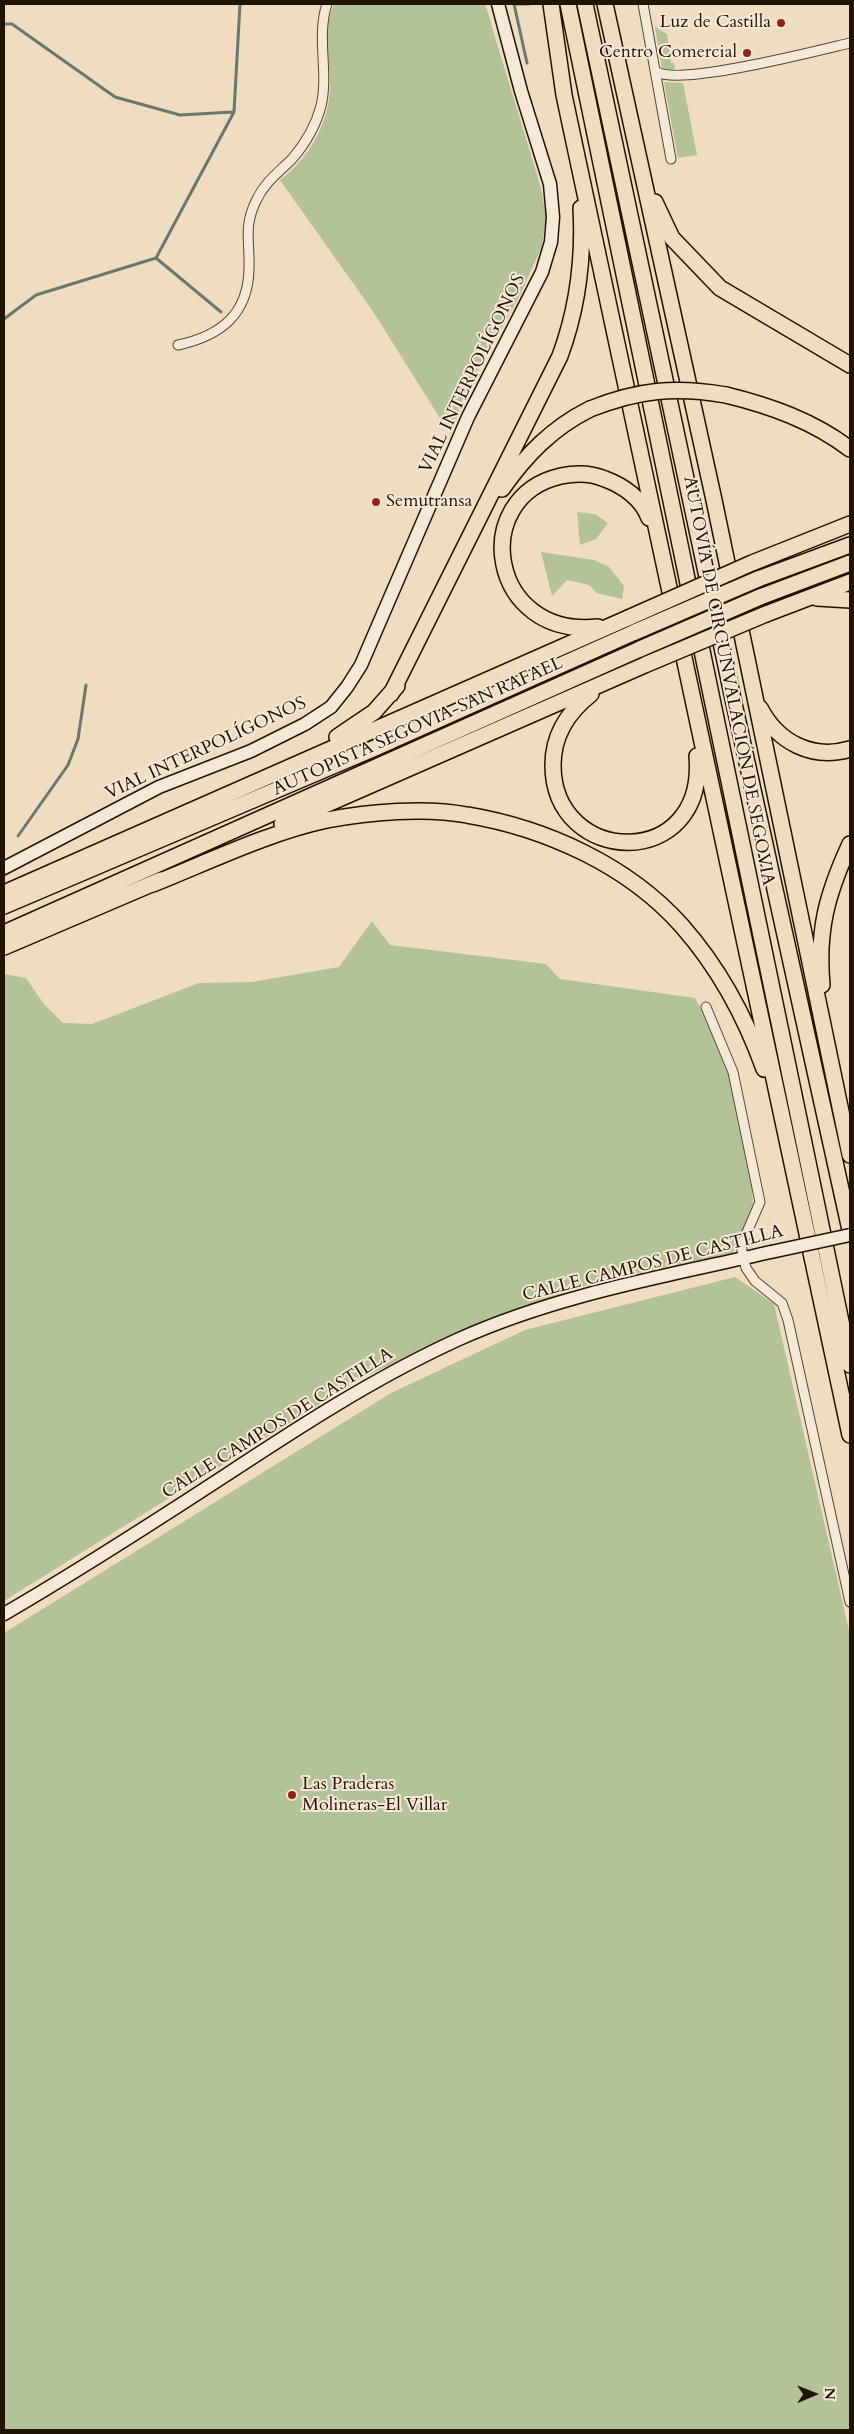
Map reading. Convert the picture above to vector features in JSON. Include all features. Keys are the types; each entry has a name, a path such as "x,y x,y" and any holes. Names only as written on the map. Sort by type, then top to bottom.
{"highway":[{"path":"551,4 564,95 659,548 850,1435"},
{"name":"AUTOVÍA DE CIRCUNVALACIÓN DE SEGOVIA","path":"568,4 850,1365"},
{"name":"AUTOVÍA DE CIRCUNVALACIÓN DE SEGOVIA","path":"585,4 730,690 850,1230"},
{"path":"605,4 714,500 850,1155"},
{"path":"610,30 654,198 672,238 720,288 850,365"},
{"path":"391,694 551,375 567,336 576,303 581,264 582,224 578,161"},
{"path":"237,789 356,726 374,712 391,694 416,655 487,514 516,470 547,436 590,409 626,396 656,390 692,390 726,395 792,415 825,432 850,449"},
{"path":"628,618 602,627 575,628 551,623 527,608 511,589 503,564 504,532 512,512 521,498 538,485 553,478 586,474 602,478 624,488 639,502 647,512 659,548"},
{"path":"4,893 628,618 850,524"},
{"name":"AUTOPISTA SEGOVIA-SAN RAFAEL","path":"4,906 374,748 758,579 850,545"},
{"name":"AUTOPISTA SEGOVIA-SAN RAFAEL","path":"4,933 640,649 760,597 850,563"},
{"path":"693,702 698,781 695,794 685,815 670,829 655,838 629,843 606,840 587,831 568,812 555,785 553,759 558,737 572,712 599,688 647,664 766,614 850,582"},
{"path":"789,605 823,597 850,600"},
{"path":"747,666 761,710 770,724 783,738 813,752 829,753 850,750"},
{"path":"4,947 153,884 377,782 624,675"},
{"path":"153,884 294,829 328,820 382,813 466,814 535,831 574,848 610,868 644,892 681,924 709,959 732,996 752,1037 765,1072 802,1217"},
{"path":"834,1078 822,980 821,932 829,894 850,844"}],"main road":[{"name":"VIAL INTERPOLÍGONOS","path":"4,868 158,787 251,751 306,724 331,707 361,665 468,417 542,272 551,242 553,217 550,184 520,91 498,4"},
{"name":"CALLE CAMPOS DE CASTILLA","path":"4,1614 127,1539 310,1420 404,1366 507,1320 596,1293 850,1235"}],"street":[{"path":"178,344 201,340 220,330 230,319 246,293 249,269 247,230 250,213 271,178 300,148 310,133 320,107 324,82 322,28 327,4"},
{"path":"643,4 657,72 671,159"},
{"path":"657,72 663,76 678,77 705,74 850,43"},
{"path":"706,1007 733,1072 760,1202 741,1246 743,1258 746,1269 756,1281 782,1303 788,1320 850,1602"}],"green space":[{"path":"334,4 485,4 541,188 546,217 542,246 520,295 475,375 450,434 372,310 280,180 290,172 308,151 326,114 330,88 327,26"},
{"path":"655,27 667,34 671,63 674,63 675,71 662,69"},
{"path":"664,82 683,83 697,155 678,158"},
{"path":"577,512 595,514 608,523 596,539 580,545"},
{"path":"541,552 594,560 609,567 624,586 622,599 597,593 589,585 567,580 552,596"},
{"path":"372,921 390,945 546,964 560,979 695,998 725,1054 751,1174 753,1204 733,1253 596,1282 482,1322 360,1379 4,1601 4,974 26,978 44,1004 63,1023 92,1024 199,983 252,982 339,967"},
{"path":"735,1277 774,1304 850,1635 850,2430 4,2430 4,1633 391,1393 525,1330"}],"waterway":[{"path":"4,319 36,295 156,258 234,112 240,4"},
{"path":"514,4 527,63"},
{"path":"516,4 529,4"},
{"path":"4,24 12,24 115,97 180,115 233,112"},
{"path":"156,258 221,312"},
{"path":"18,836 68,765 78,739 86,685"}],"place":[{"name":"Luz de Castilla","path":"781,23"},
{"name":"Centro Comercial","path":"747,53"},
{"name":"Semutransa","path":"376,502"},
{"name":"Las Praderas Molineras-El Villar","path":"292,1795"}]}
